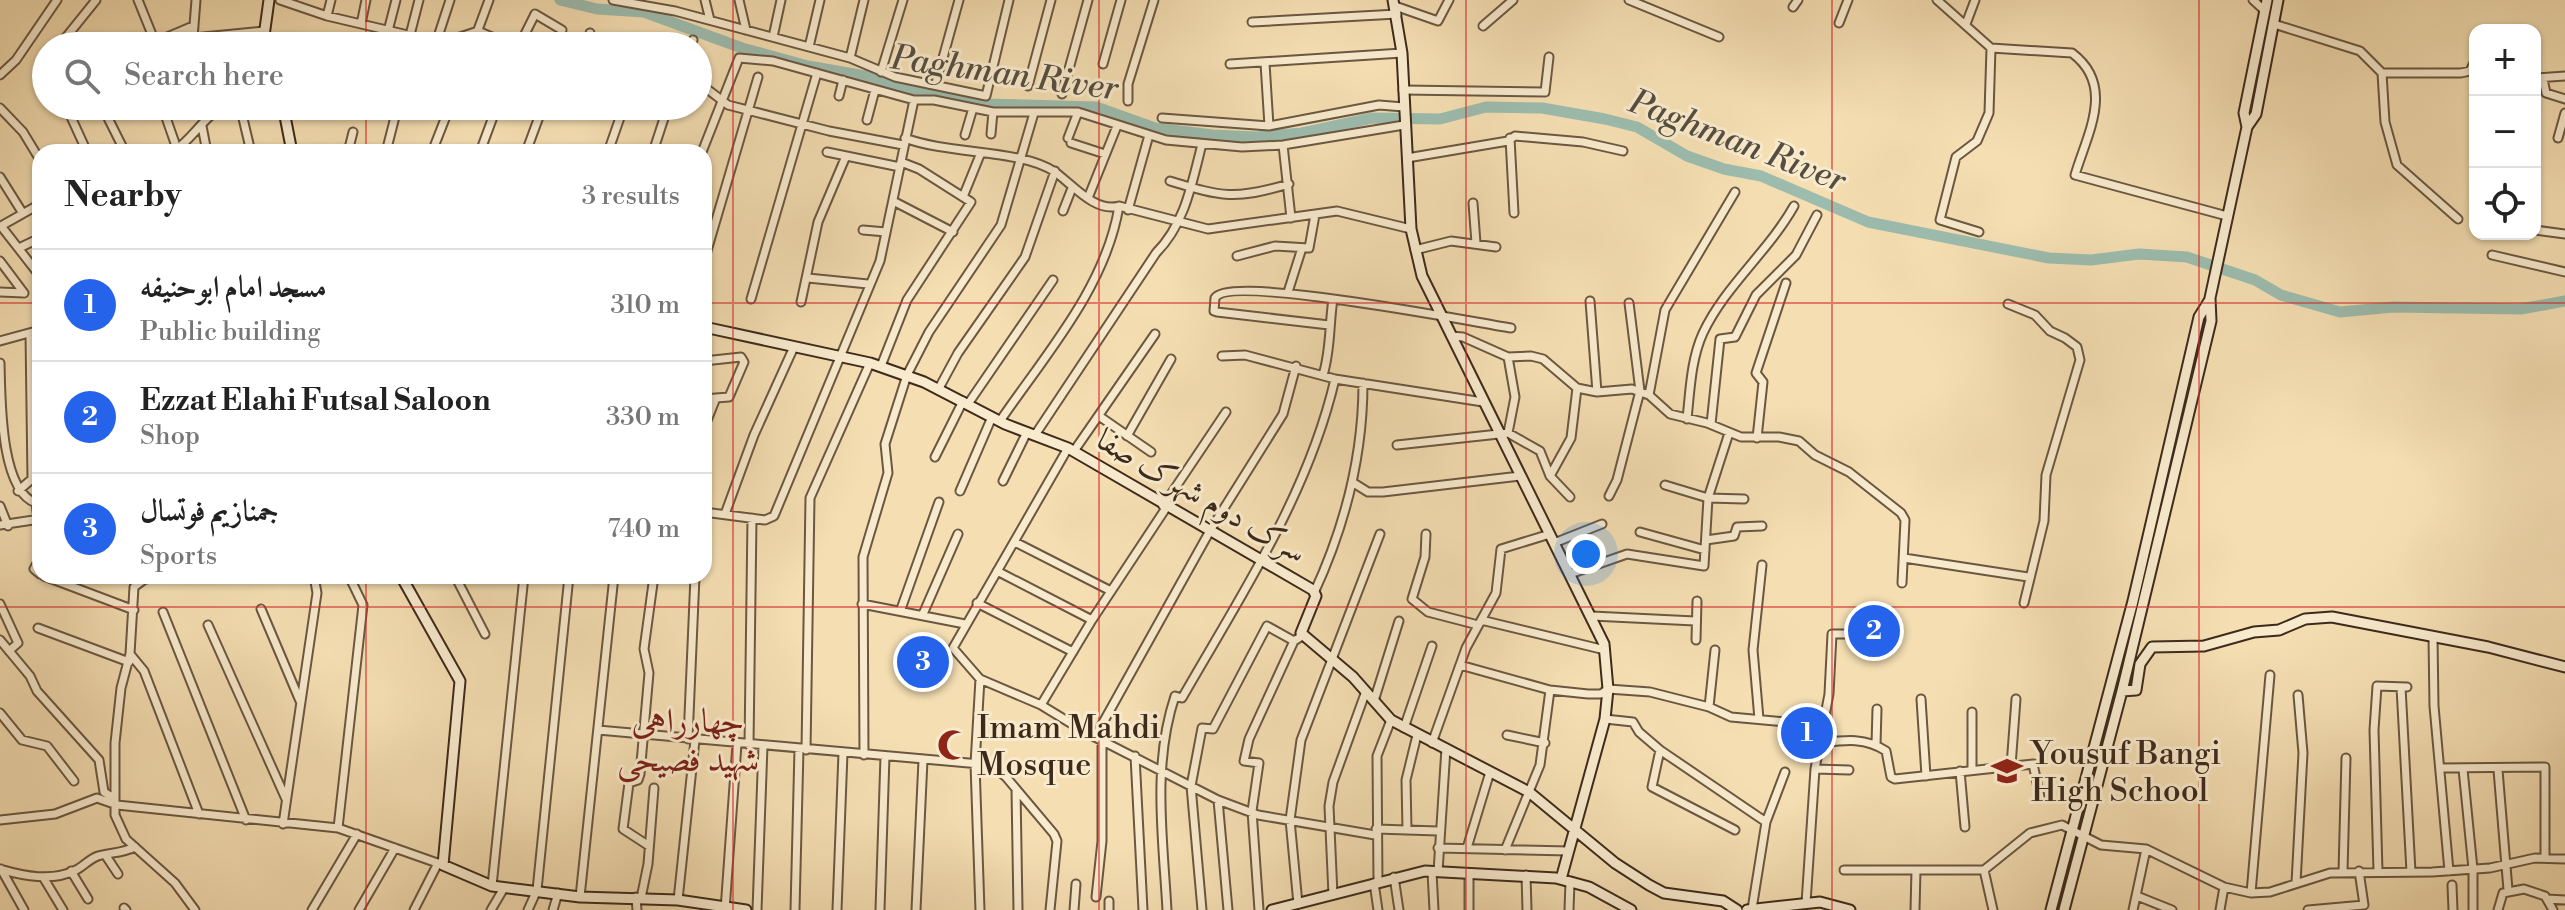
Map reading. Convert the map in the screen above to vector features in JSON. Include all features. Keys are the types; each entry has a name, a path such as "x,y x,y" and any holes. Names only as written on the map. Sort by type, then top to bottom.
{"street":[{"path":"35,32 57,0"},
{"path":"70,32 96,0"},
{"path":"138,0 151,32"},
{"path":"193,32 196,0"},
{"path":"254,32 264,31 269,0"},
{"path":"280,0 327,16 394,32"},
{"path":"327,16 331,0"},
{"path":"361,24 366,0"},
{"path":"388,31 396,0"},
{"path":"411,32 419,0"},
{"path":"440,32 450,0"},
{"path":"478,31 489,0"},
{"path":"613,0 710,20 850,58 881,72 986,96 1009,0"},
{"path":"705,0 710,20"},
{"path":"739,0 746,30"},
{"path":"773,37 781,0"},
{"path":"809,47 820,0"},
{"path":"850,58 864,0"},
{"path":"881,72 903,0"},
{"path":"936,83 959,0"},
{"path":"1028,86 1051,0"},
{"path":"1062,94 1088,0"},
{"path":"1103,64 1121,0"},
{"path":"1128,101 1128,84 1154,0"},
{"path":"1252,22 1395,7 1438,21 1449,0"},
{"path":"1483,26 1513,0"},
{"path":"1629,0 1719,37"},
{"path":"1839,23 1848,0"},
{"path":"1966,24 1975,0"},
{"path":"2253,0 2265,11"},
{"path":"2247,127 2244,113 2267,0"},
{"path":"2064,910 2122,691 2211,321 2210,298 2227,216 2247,127 2256,114 2278,0"},
{"path":"1940,1 1991,48 2072,53 2088,69 2097,92 2097,106 2075,175 2227,216"},
{"path":"1395,7 1402,53 1411,229 1422,276 1483,402 1503,434 1520,476 1592,616 1605,650 1608,689 1605,719 1569,851 1565,880 1569,910"},
{"path":"526,32 535,14 562,30"},
{"path":"2274,24 2360,51 2382,73 2385,122 2397,165 2458,219"},
{"path":"179,32 193,26"},
{"path":"0,75 16,60 32,37"},
{"path":"1979,232 1940,220 1956,157 1977,141 1989,113 1991,48"},
{"path":"1230,64 1402,53"},
{"path":"1403,90 1545,92 1549,57"},
{"path":"705,144 739,58 773,61 914,100 934,100 993,112 1078,112 1149,135 1202,144 1242,147 1283,145 1404,124"},
{"path":"1265,63 1269,126"},
{"path":"2382,73 2469,71"},
{"path":"751,299 817,73"},
{"path":"2541,79 2565,76"},
{"path":"712,234 758,77"},
{"path":"839,96 843,80"},
{"path":"2541,83 2546,93 2565,99"},
{"path":"867,120 875,90"},
{"path":"712,91 728,105 802,124 980,155 1021,158 1055,171 1072,188 1112,208 1119,206 1208,229 1350,212 1411,229"},
{"path":"712,513 765,520 774,516 880,261 914,100"},
{"path":"1162,118 1219,125 1269,126 1379,105 1404,109"},
{"path":"0,108 23,132 32,147"},
{"path":"965,135 973,108"},
{"path":"991,134 993,112"},
{"path":"1078,112 1070,140 1105,154"},
{"path":"864,755 862,604 866,538 888,473 885,444 907,375 929,332 1001,225 1034,113"},
{"path":"2558,138 2565,113"},
{"path":"72,120 83,144"},
{"path":"109,120 121,144"},
{"path":"166,120 173,144"},
{"path":"204,120 205,144"},
{"path":"243,120 249,144"},
{"path":"286,120 290,144"},
{"path":"388,144 394,120"},
{"path":"435,144 445,120"},
{"path":"483,144 492,120"},
{"path":"529,144 538,120"},
{"path":"611,144 619,120"},
{"path":"656,144 663,120"},
{"path":"182,144 202,126"},
{"path":"1088,198 1117,126"},
{"path":"350,144 353,132"},
{"path":"1128,210 1149,135"},
{"path":"1407,158 1510,138 1583,142 1623,151"},
{"path":"1510,138 1514,213"},
{"path":"1003,481 1031,434 1156,253 1171,239 1191,187 1202,144"},
{"path":"1283,145 1291,218"},
{"path":"795,910 810,498 907,300 971,202 919,169 827,152"},
{"path":"963,197 980,155"},
{"path":"801,302 818,222 846,156"},
{"path":"938,390 958,353 1025,257 1055,171"},
{"path":"0,177 22,212"},
{"path":"1170,181 1220,197 1254,194 1289,184"},
{"path":"1063,211 1072,188"},
{"path":"1649,395 1665,310 1735,192"},
{"path":"893,201 953,232"},
{"path":"1473,203 1476,243"},
{"path":"960,491 996,419 1085,297 1115,227 1119,206"},
{"path":"1687,419 1704,332 1738,281 1767,248 1794,206"},
{"path":"32,208 1,226 32,265"},
{"path":"1237,256 1275,246 1309,248 1315,215"},
{"path":"1711,424 1720,339 1735,337 1756,295 1796,255 1817,215"},
{"path":"863,230 886,232"},
{"path":"2541,231 2565,234"},
{"path":"1415,250 1451,241 1496,247"},
{"path":"19,248 32,242"},
{"path":"1288,292 1302,248"},
{"path":"2492,255 2565,272"},
{"path":"0,261 24,293 0,292"},
{"path":"808,278 868,284"},
{"path":"935,457 966,403 1053,280"},
{"path":"1757,438 1763,382 1756,373 1786,283"},
{"path":"1329,325 1214,311 1217,293 1288,292 1511,328"},
{"path":"2051,910 2133,601 2199,317 2210,298"},
{"path":"1323,375 1331,347 1329,325 1333,299"},
{"path":"1590,301 1597,392"},
{"path":"1609,496 1627,444 1640,391 1629,303"},
{"path":"2008,304 2035,315 2050,331 2077,347 2080,360 2046,475 2044,521 2024,603"},
{"name":"سرک دوم شهرک صفا","path":"712,329 876,365 907,375 996,419 1071,450 1164,507 1211,529 1262,559 1314,593 1298,638"},
{"path":"0,341 30,333 32,479 18,491"},
{"path":"1155,334 1099,416 1071,450 977,603 953,648 980,679 1041,705 1099,739 1218,800 1329,829 1438,831"},
{"path":"1451,336 1463,337 1508,357 1543,359 1577,388 1597,392 1619,388 1640,391 1670,414 1711,424 1729,433 1799,441 1895,506 1905,520 1902,583"},
{"path":"725,514 793,349"},
{"path":"1222,356 1245,355 1296,366 1335,379 1483,402"},
{"path":"712,360 741,357 744,362 729,397 712,398"},
{"path":"1503,434 1515,397 1508,357"},
{"path":"1127,436 1171,359"},
{"path":"0,363 2,457 18,491 32,501"},
{"path":"1096,897 1102,841 1099,739 1211,529 1283,414 1296,366"},
{"path":"1167,910 1160,768 1168,718 1175,696 1182,698 1304,480 1325,421 1335,379"},
{"path":"1314,593 1330,557 1362,440 1363,383"},
{"path":"1550,476 1571,438 1577,388"},
{"path":"712,408 716,398"},
{"path":"1041,705 1226,412"},
{"path":"1099,416 1151,452"},
{"path":"1570,574 1627,554 1704,566 1708,498 1729,433"},
{"path":"1397,445 1503,434 1540,451 1550,476 1570,497"},
{"path":"1352,482 1368,492 1383,492 1520,476"},
{"path":"1665,485 1708,498 1744,499"},
{"path":"901,609 939,502"},
{"path":"0,506 4,525 32,521"},
{"path":"749,745 752,518"},
{"path":"1432,743 1460,665 1496,593 1501,549 1602,524"},
{"path":"1706,540 1734,536 1737,527 1762,526"},
{"path":"1640,532 1705,550"},
{"path":"923,614 958,534"},
{"path":"1303,905 1290,820 1301,740 1380,534"},
{"path":"1426,534 1425,557 1412,599 1428,612 1605,650"},
{"path":"1015,542 1111,591"},
{"path":"1904,558 2028,577"},
{"path":"1759,719 1753,650 1762,565"},
{"path":"997,571 1092,620"},
{"path":"66,584 134,610"},
{"path":"138,584 134,587 130,658 121,688 115,815 135,847 175,883 195,910"},
{"path":"283,824 317,593 315,584"},
{"path":"338,828 363,605 353,584"},
{"path":"405,584 460,681 441,864 414,910"},
{"path":"459,584 485,634"},
{"path":"492,886 523,584"},
{"path":"528,910 537,890 568,584"},
{"path":"580,897 613,584"},
{"path":"649,846 623,829 629,783 638,780 640,774 649,673 644,649 653,584"},
{"path":"678,900 691,740 695,584"},
{"path":"1696,640 1697,601"},
{"path":"977,603 1073,652"},
{"path":"0,604 18,643 9,651"},
{"path":"862,604 901,609 965,624"},
{"path":"261,609 301,703"},
{"path":"163,612 246,820"},
{"path":"1592,616 1695,621"},
{"path":"2122,691 2136,690 2140,664 2152,647 2204,646 2254,632 2279,630 2305,619 2349,618 2565,667"},
{"path":"1374,701 1399,621"},
{"path":"208,625 287,801"},
{"path":"1202,910 1191,786 1202,728 1213,729 1267,626 1298,638 1333,661 1366,691 1391,720 1529,792 1615,863 1664,893 1723,901 1737,910"},
{"path":"38,628 130,658 144,671 199,814"},
{"path":"1806,903 1815,769 1829,694 1832,634 1893,634"},
{"path":"2433,637 2449,871"},
{"path":"1259,910 1252,811 1259,763 1244,761 1249,739 1298,638"},
{"path":"0,640 30,676 37,691 99,760 104,792 116,802"},
{"path":"1404,728 1432,646"},
{"path":"1709,707 1715,650"},
{"path":"1460,665 1550,690 1601,694 1608,689 1650,692 1709,707 1731,717 1797,723 1796,732 1821,740 1854,740 1876,745 1886,751 1891,777 2036,765 2040,797"},
{"path":"2251,893 2270,675"},
{"path":"980,679 975,764 980,910"},
{"path":"2378,871 2374,730 2377,686 2404,687 2411,872"},
{"path":"1505,850 1545,743 1548,727 1543,721 1550,690"},
{"path":"1333,895 1329,829 1333,782 1366,691"},
{"path":"2296,883 2303,761 2298,695"},
{"path":"1921,699 1926,776"},
{"path":"2011,766 2016,699"},
{"path":"1876,745 1877,709"},
{"path":"1972,712 1972,770"},
{"path":"0,713 22,740 47,746 74,781"},
{"path":"1605,719 1633,722 1639,732 1660,750 1766,822"},
{"path":"1378,910 1377,756 1391,720"},
{"path":"598,730 991,765 1016,789 1057,841 1050,910"},
{"path":"1407,830 1408,767 1417,735"},
{"path":"1507,735 1545,743"},
{"path":"726,908 737,744"},
{"path":"757,910 763,746"},
{"path":"1434,910 1446,748"},
{"path":"1660,750 1652,787 1735,830"},
{"path":"837,910 843,753"},
{"path":"880,910 885,756"},
{"path":"1135,756 1143,910"},
{"path":"2343,872 2346,758"},
{"path":"916,910 923,760"},
{"path":"2440,768 2498,770 2545,767 2545,858"},
{"path":"1815,769 1849,770"},
{"path":"2463,769 2473,869 2473,910"},
{"path":"2498,770 2508,890"},
{"path":"1960,771 1965,827"},
{"path":"1467,848 1490,772"},
{"path":"1785,772 1766,822 1754,909 1806,903 1850,910"},
{"path":"637,910 649,846 654,788"},
{"path":"1016,789 1018,910"},
{"path":"0,820 55,814 97,798 246,820 338,828 441,864 492,886 580,897 678,900 746,910"},
{"path":"1218,800 1228,910"},
{"path":"1844,870 1984,870 2030,833 2049,825 2072,829 2101,845 2146,849 2224,887 2251,893 2270,892 2343,872 2449,871 2545,858 2565,859"},
{"path":"312,910 357,834"},
{"path":"0,869 43,877 71,871 99,856 115,856 135,847"},
{"path":"359,910 395,848"},
{"path":"1438,848 1569,851"},
{"path":"2133,910 2146,849"},
{"path":"106,856 118,874"},
{"path":"0,869 24,910"},
{"path":"1915,910 1916,870"},
{"path":"1984,870 1993,910"},
{"path":"71,871 88,899"},
{"path":"2308,910 2364,905 2359,871"},
{"path":"1272,910 1303,905 1394,877 1435,872 1526,875 1565,880 1589,887 1631,910"},
{"path":"1469,873 1469,910"},
{"path":"1526,875 1527,910"},
{"path":"43,877 63,910"},
{"path":"1394,877 1399,910"},
{"path":"1074,910 1076,884"},
{"path":"2452,885 2453,910"},
{"path":"2220,910 2224,887"},
{"path":"491,910 504,888"},
{"path":"2498,910 2503,893 2508,890 2538,891 2553,910"},
{"path":"553,910 558,893"},
{"path":"2137,896 2172,910"},
{"path":"2547,899 2565,900"},
{"path":"1109,901 1109,910"}],"waterway":[{"name":"Paghman River","path":"560,0 597,9 644,12 698,32"},
{"name":"Paghman River","path":"712,37 808,66 871,77 905,89 986,104 1096,107 1155,128 1213,135 1256,137 1302,133 1372,118 1440,119 1486,107 1542,108 1637,127 1687,156 1724,169 1761,176 1868,222 2049,258 2091,260 2139,254 2187,257 2255,280 2281,295 2340,312 2393,307 2521,309 2565,301"}],"place":[{"name":"Ezzat Elahi Futsal Saloon","path":"1874,631"},
{"name":"جمنازیم فوتسال","path":"923,662"},
{"name":"مسجد امام ابوحنیفه","path":"1807,733"},
{"name":"Imam Mahdi Mosque","path":"953,745"},
{"name":"Yousuf Bangi High School","path":"2007,771"}],"district":[{"name":"چهارراهی شهید فصیحی","path":"688,740"}]}
